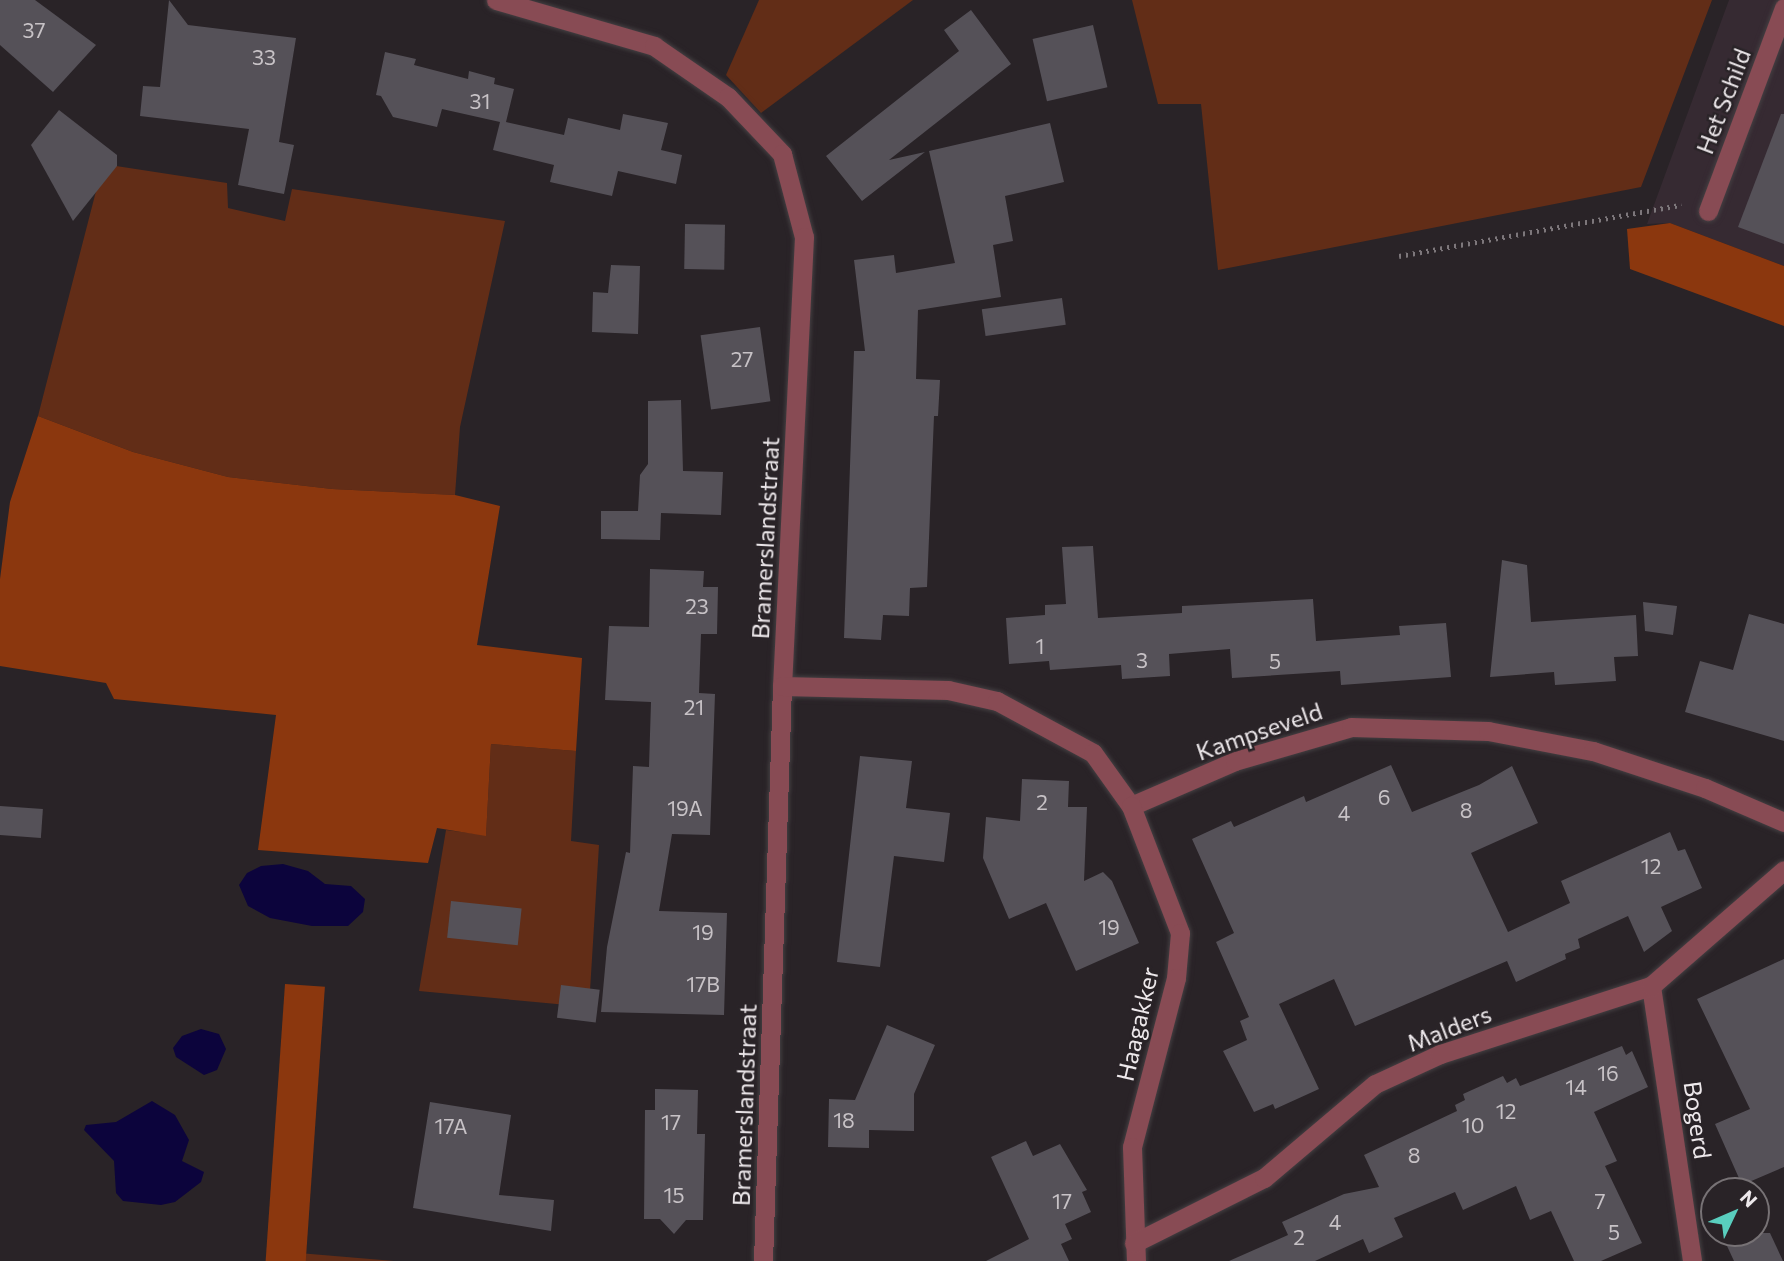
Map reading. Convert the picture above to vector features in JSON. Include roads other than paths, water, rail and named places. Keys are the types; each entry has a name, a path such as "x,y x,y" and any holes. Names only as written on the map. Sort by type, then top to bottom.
{"street":[{"name":"Bramerslandstraat","path":"496,0 654,47 728,97 782,154 804,237 782,686 763,1261"},
{"name":"Het Schild","path":"1710,205 1784,8"},
{"path":"782,686 948,690 997,701 1093,752 1131,806"},
{"name":"Kampseveld","path":"1131,806 1235,761 1351,727 1488,731 1593,751 1704,788 1784,822"},
{"name":"Haagakker","path":"1131,806 1180,933 1176,978 1132,1147 1135,1252"},
{"name":"Malders","path":"1135,1252 1264,1178 1375,1084 1440,1054 1651,986 1784,870"},
{"name":"Bogerd","path":"1651,986 1692,1261"}]}
